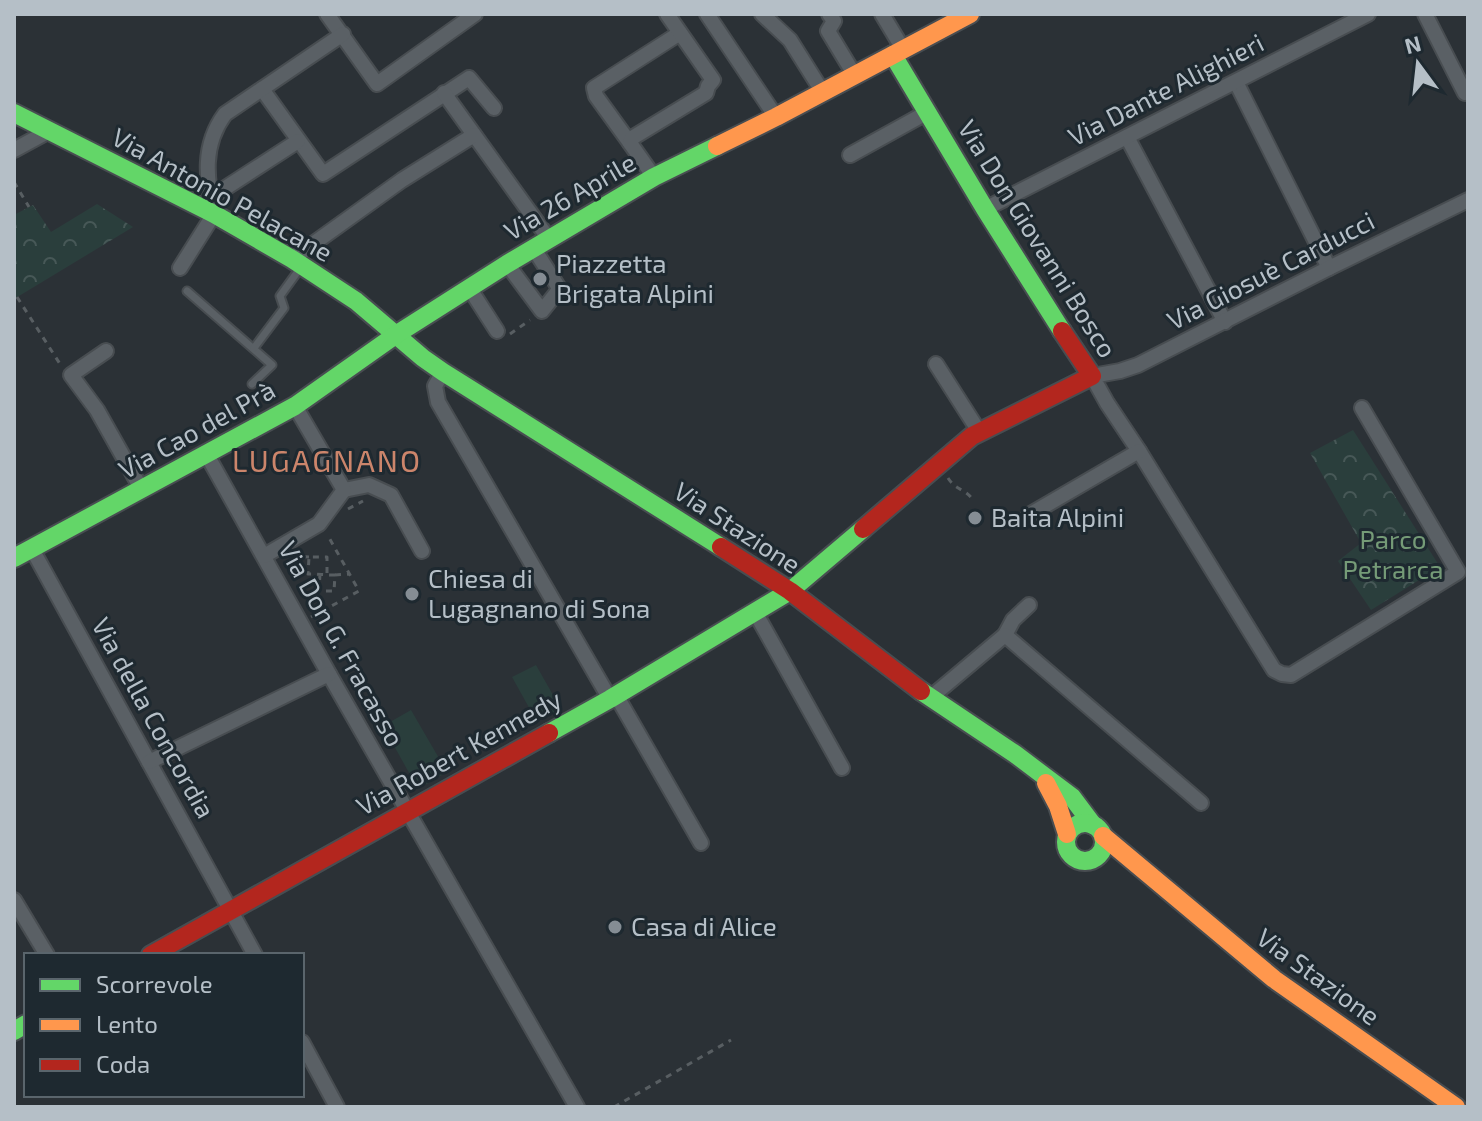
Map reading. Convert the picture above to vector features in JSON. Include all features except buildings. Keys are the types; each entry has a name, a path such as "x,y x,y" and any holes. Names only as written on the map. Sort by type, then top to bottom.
{"main road":[{"name":"Via 26 Aprile","path":"397,334 654,177 776,117 970,14"},
{"name":"Via Don Giovanni Bosco","path":"898,52 926,113 1092,376"},
{"name":"Via Antonio Pelacane","path":"14,113 212,206 356,301 397,334"},
{"name":"Via Stazione","path":"397,334 443,372 790,591 930,698 1015,754 1072,797 1098,830 1274,979 1456,1107"},
{"name":"Via Cao del Prà","path":"14,558 295,406 397,334"},
{"name":"Via Robert Kennedy","path":"155,953 613,697 790,591 972,436 1092,376"},
{"name":"Via Stazione","path":"1043,777 1058,806 1067,834 1067,848 1075,858 1116,863 1156,880"},
{"path":"1067,834 1075,825 1087,823 1098,830 1102,849 1094,858"}],"street":[{"path":"327,14 377,84 475,14"},
{"path":"630,143 632,138 706,93 713,80 667,14"},
{"path":"707,14 776,117"},
{"path":"762,14 790,40 822,91"},
{"path":"829,14 834,21 828,31 854,74"},
{"path":"882,14 898,52"},
{"name":"Via Dante Alighieri","path":"985,209 1368,14"},
{"path":"1425,14 1465,93"},
{"path":"654,177 596,96 594,88 680,33"},
{"path":"212,206 207,187 209,151 215,128 225,114 343,34"},
{"path":"262,89 323,174 469,78 494,108"},
{"path":"1236,82 1329,268"},
{"path":"444,93 542,244 559,288 542,311 507,264"},
{"path":"850,155 926,113"},
{"path":"14,150 49,131"},
{"path":"297,262 402,180 474,135"},
{"path":"1127,137 1225,322"},
{"path":"180,268 212,206 298,141"},
{"name":"Via Giosuè Carducci","path":"1092,376 1138,365 1468,200"},
{"path":"470,289 497,331"},
{"path":"106,351 71,375 97,410 142,490"},
{"path":"936,364 980,433"},
{"path":"443,372 435,386 438,402 701,843"},
{"name":"Via Don Giovanni Bosco","path":"1092,376 1274,670 1282,674 1291,675 1458,572 1362,408"},
{"path":"295,406 344,490"},
{"path":"1029,515 1139,451"},
{"name":"Via Don G. Fracasso","path":"207,455 577,1107"},
{"path":"264,556 319,524 344,490 369,485 391,495 422,551"},
{"name":"Via della Concordia","path":"32,549 254,953"},
{"path":"930,698 1005,635 1013,620 1029,605"},
{"path":"755,612 842,768"},
{"path":"1005,635 1201,803"},
{"path":"149,762 329,674"},
{"path":"14,900 46,953"},
{"path":"304,1046 337,1107"}],"lane":[{"path":"254,348 284,308 280,296 297,262"},
{"path":"187,291 272,365 252,384"}],"path":[{"path":"14,182 29,207"},
{"path":"17,297 65,373 71,375"},
{"path":"497,331 503,336 509,334 542,311"},
{"path":"939,465 953,486 965,491 973,500"},
{"path":"350,509 362,502"},
{"path":"301,622 359,591 325,530"},
{"path":"327,575 327,557 309,557 308,574 320,574 327,575 335,575 350,574"},
{"path":"320,574 319,591 334,591 335,575"},
{"path":"614,1107 731,1040"}],"green space":[{"path":"97,204 133,227 14,299 14,215 33,205 51,232"},
{"name":"Parco Petrarca","path":"1353,430 1440,567 1371,610 1338,561 1361,543 1310,453"},
{"path":"536,665 561,709 537,722 512,677"},
{"path":"411,710 447,772 418,789 383,726"}],"traffic: fast":[{"path":"893,55 1062,331"},
{"path":"14,113 214,214 292,259 356,301 443,372 721,547"},
{"path":"14,558 295,406 397,334 507,264 654,177 717,146"},
{"path":"549,733 790,591 863,529"},
{"path":"921,691 1015,754 1072,797 1093,825"},
{"path":"1085,823 1098,829 1104,842 1098,855 1085,861 1072,855 1066,842 1072,829 1085,823"},
{"path":"14,1031 24,1025"}],"traffic: slow":[{"path":"717,146 970,14"},
{"path":"1046,783 1067,834"},
{"path":"1103,836 1274,979 1456,1107"}],"traffic: jam":[{"path":"863,529 972,436 1092,376 1062,331"},
{"path":"721,547 790,591 921,691"},
{"path":"155,953 549,733"}],"place":[{"name":"Piazzetta Brigata Alpini","path":"540,279"},
{"name":"Baita Alpini","path":"975,518"},
{"name":"Chiesa di Lugagnano di Sona","path":"412,594"},
{"name":"Casa di Alice","path":"615,927"}],"district":[{"name":"LUGAGNANO","path":"327,462"}]}
